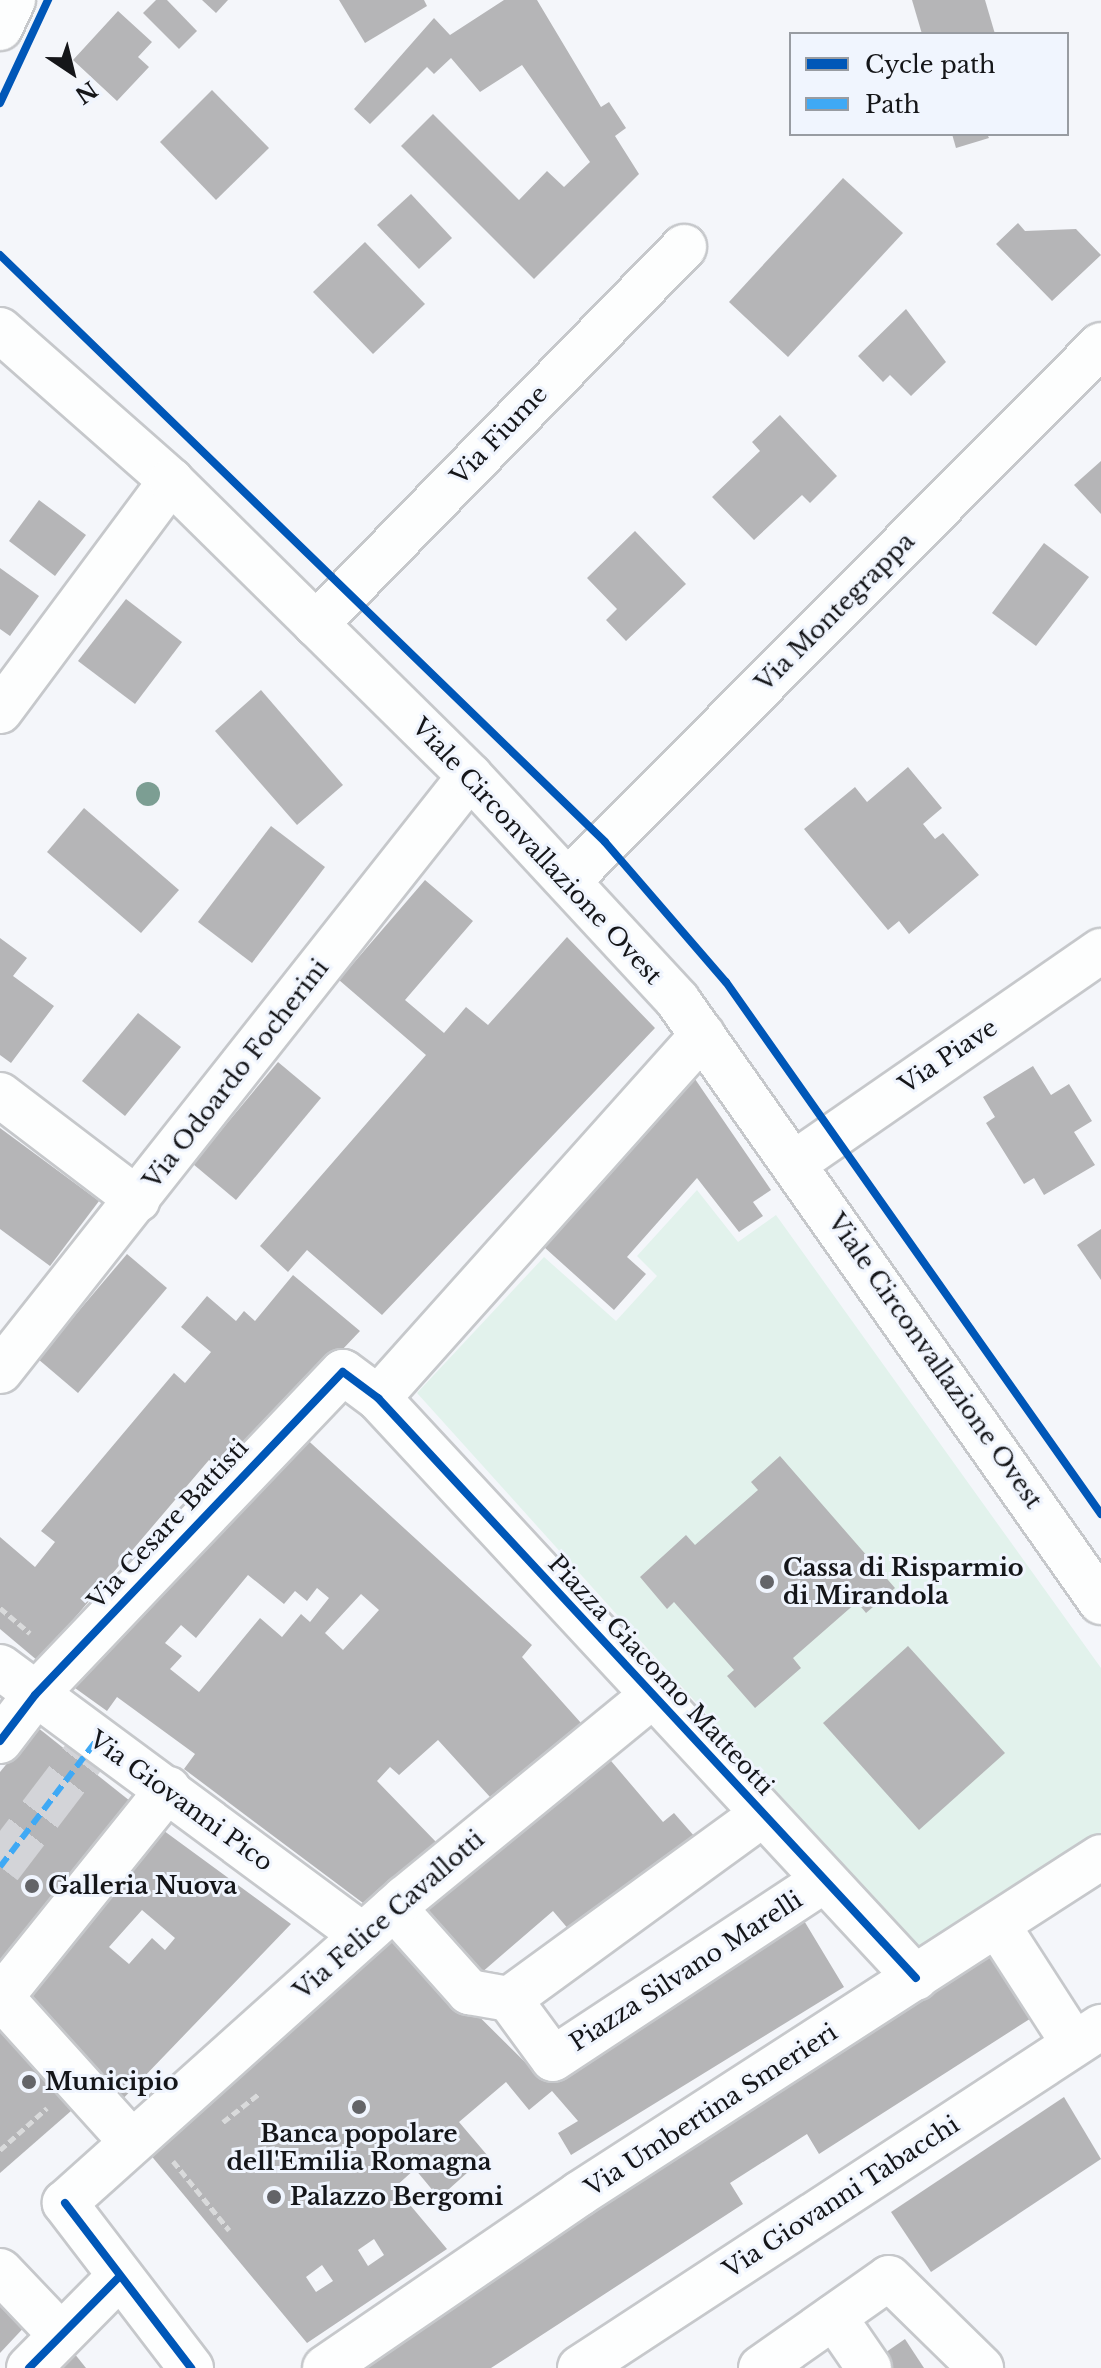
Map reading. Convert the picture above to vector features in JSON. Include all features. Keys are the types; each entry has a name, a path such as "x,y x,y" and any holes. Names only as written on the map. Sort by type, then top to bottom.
{"street":[{"path":"0,28 13,0"},
{"name":"Via Fiume","path":"316,624 684,247"},
{"name":"Viale Circonvallazione Ovest","path":"0,330 171,481 570,879 702,1035 796,1162 1101,1602"},
{"name":"Via Montegrappa","path":"570,879 1101,345"},
{"path":"0,711 171,481"},
{"name":"Via Odoardo Focherini","path":"0,1371 470,776"},
{"name":"Via Piave","path":"796,1162 1101,951"},
{"path":"378,1398 702,1035"},
{"path":"0,1095 138,1200"},
{"name":"Via Cesare Battisti","path":"0,1741 35,1695 343,1372 378,1398"},
{"name":"Piazza Giacomo Matteotti","path":"378,1398 916,1978"},
{"name":"Via Giovanni Pico","path":"0,1667 168,1789 378,1922 469,1992 509,1999"},
{"name":"Via Felice Cavallotti","path":"120,2276 65,2203 378,1922 653,1695"},
{"path":"140,2135 77,2081 1,1996 168,1789"},
{"path":"509,1999 763,1814"},
{"name":"Via Umbertina Smerieri","path":"325,2368 1101,1857"},
{"name":"Piazza Silvano Marelli","path":"509,1999 553,2059 824,1880"},
{"path":"998,1926 1088,2035"},
{"name":"Via Giovanni Tabacchi","path":"580,2368 1088,2035"},
{"path":"0,2271 59,2333"},
{"path":"29,2368 59,2333 120,2276 191,2368"},
{"path":"761,2368 889,2278 981,2368"},
{"path":"834,2317 869,2368"}],"path":[{"path":"0,2150 77,2081"},
{"path":"140,2135 229,2230"}],"shaded area":[{"path":"697,1190 738,1242 776,1215 1101,1668 1101,1837 924,1955 417,1393 544,1257 616,1321 657,1276 637,1256"}],"building":[{"path":"156,0 167,0 197,31 179,49 143,13"},
{"path":"202,0 228,0 216,13"},
{"path":"339,0 424,0 427,6 365,43"},
{"path":"504,0 537,0 601,107 609,102 626,128 615,136 639,174 534,279 401,146 433,114 519,200 547,171 564,187 590,162 522,65 480,92 451,58 434,74 427,67 370,124 354,109 434,18 450,35"},
{"path":"912,0 985,0 994,32 921,32"},
{"path":"118,11 152,42 138,57 149,67 117,101 73,60"},
{"path":"212,90 269,148 216,200 160,142"},
{"path":"953,136 989,138 956,148"},
{"path":"843,178 903,233 788,357 729,302"},
{"path":"411,194 452,238 419,269 377,225"},
{"path":"1018,223 1025,231 1076,229 1101,255 1052,301 996,244"},
{"path":"365,242 425,304 373,354 313,292"},
{"path":"906,309 946,362 911,396 890,375 883,382 858,356"},
{"path":"780,415 837,476 810,503 802,495 754,540 712,497 760,451 752,442"},
{"path":"1101,461 1101,514 1074,485"},
{"path":"39,500 86,535 55,576 9,541"},
{"path":"635,531 686,584 626,641 606,620 617,609 587,578"},
{"path":"1044,543 1089,577 1036,646 992,613"},
{"path":"0,568 39,596 10,636 0,629"},
{"path":"126,599 182,642 135,704 78,661"},
{"path":"261,690 343,785 297,825 215,731"},
{"path":"908,767 942,808 923,824 935,839 943,833 979,875 909,934 899,921 888,930 804,829 855,787 867,802"},
{"path":"84,808 179,890 141,933 47,852"},
{"path":"271,826 325,867 252,963 198,922"},
{"path":"425,880 473,921 405,1000 444,1033 466,1007 488,1025 567,937 655,1028 382,1315 307,1250 288,1272 260,1246 426,1055 339,980"},
{"path":"0,938 27,958 13,976 54,1006 11,1063 0,1055"},
{"path":"138,1013 181,1047 125,1116 82,1081"},
{"path":"278,1062 321,1098 236,1200 193,1164"},
{"path":"1033,1066 1051,1095 1069,1084 1092,1121 1074,1132 1095,1165 1044,1195 1034,1178 1024,1184 986,1123 995,1117 983,1097"},
{"path":"695,1079 771,1190 753,1202 763,1216 739,1232 697,1178 627,1257 646,1274 614,1310 544,1247"},
{"path":"0,1128 99,1201 50,1266 0,1229"},
{"path":"1101,1229 1101,1280 1077,1245"},
{"path":"127,1254 167,1288 78,1393 38,1359"},
{"path":"293,1275 360,1331 225,1473 209,1460 38,1661 0,1629 0,1537 35,1567 55,1542 41,1531 174,1373 185,1383 211,1352 181,1327 207,1296 236,1321 244,1311 255,1321"},
{"path":"301,1434 532,1645 522,1657 581,1723 490,1797 438,1740 399,1775 390,1767 377,1781 437,1843 363,1903 184,1769 195,1754 117,1697 107,1711 61,1678","holes":["248,1575 284,1604 295,1591 307,1601 317,1588 329,1598 310,1622 301,1614 282,1637 260,1618 199,1692 170,1669 182,1656 165,1643 181,1625 196,1638","361,1594 379,1610 343,1650 325,1633"]},
{"name":"Cassa di Risparmio di Mirandola","path":"780,1456 895,1588 866,1613 857,1602 793,1658 801,1668 755,1708 727,1676 734,1670 674,1602 667,1609 640,1577 686,1535 695,1545 758,1490 751,1482"},
{"path":"908,1646 1005,1753 919,1830 823,1723"},
{"name":"Galleria Nuova","path":"37,1727 130,1801 0,1971 0,1772"},
{"path":"606,1755 663,1822 674,1813 695,1837 570,1931 553,1911 473,1980 418,1916"},
{"path":"156,1825 291,1924 116,2106 20,1997","holes":["142,1910 175,1938 165,1950 152,1938 129,1964 109,1947"]},
{"path":"803,1919 844,1987 571,2155 558,2133 578,2121 552,2091 529,2110 506,2082 459,2122 487,2155 439,2198 415,2169 395,2187 447,2249 307,2343 144,2147 398,1936 545,2082","holes":["374,2239 384,2255 368,2266 358,2250","322,2265 333,2281 316,2292 306,2277"]},
{"path":"994,1949 1036,2015 819,2154 807,2134 730,2183 743,2204 491,2368 339,2368"},
{"name":"Municipio","path":"0,2024 79,2104 0,2173"},
{"path":"1064,2097 1101,2159 931,2272 891,2212"},
{"path":"0,2294 30,2321 0,2353"},
{"path":"905,2339 924,2368 886,2368 879,2357"},
{"path":"74,2353 86,2368 60,2368"}],"tunnel":[{"path":"0,1867 96,1741"}],"marked path":[{"path":"0,1867 96,1741"}],"cycle path":[{"path":"0,103 48,0"},
{"path":"0,255 605,842 726,982 1101,1514"},
{"path":"0,1741 35,1695 343,1372 378,1398 916,1978"},
{"path":"65,2203 191,2368"},
{"path":"29,2368 120,2276"}],"place":[{"name":"Cassa di Risparmio di Mirandola","path":"767,1582"},
{"name":"Galleria Nuova","path":"32,1886"},
{"name":"Municipio","path":"29,2082"},
{"name":"Banca popolare dell'Emilia Romagna","path":"359,2107"},
{"name":"Palazzo Bergomi","path":"274,2197"}]}
